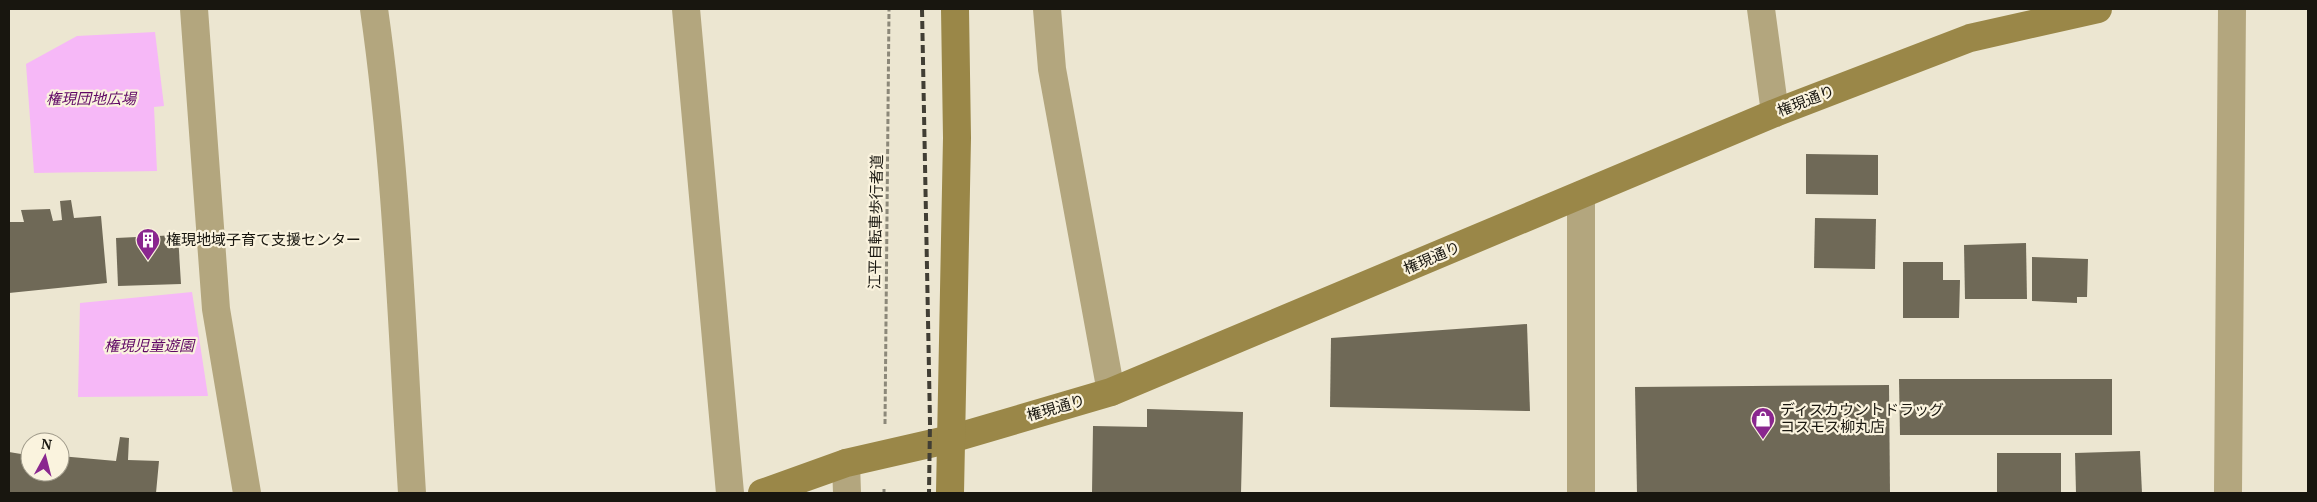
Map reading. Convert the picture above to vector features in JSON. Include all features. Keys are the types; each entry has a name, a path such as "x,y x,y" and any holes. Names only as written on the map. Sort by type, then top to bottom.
{"street":[{"path":"194,9 216,309 247,493"},
{"path":"374,9 381,58 398,255 412,493"},
{"path":"686,9 730,493"},
{"path":"950,493 957,138 955,9"},
{"path":"1046,9 1052,69 1112,392"},
{"path":"1761,9 1775,113"},
{"name":"権現通り","path":"762,493 846,463 951,439 1112,392 1775,113 1970,38 2098,9"},
{"path":"2228,493 2232,9"},
{"path":"1581,195 1581,493"},
{"path":"846,463 847,493"}],"path":[{"name":"江平自転車歩行者道","path":"885,427 889,9"}],"green space":[{"name":"権現団地広場","path":"155,32 164,106 154,107 157,171 34,173 26,64 77,36"},
{"name":"権現児童遊園","path":"192,292 208,396 78,397 80,303"}],"building":[{"path":"1806,154 1878,155 1878,195 1806,194"},
{"path":"71,200 74,218 101,216 107,283 9,293 9,222 24,222 21,210 50,209 53,221 62,220 60,201"},
{"path":"1815,218 1876,219 1875,269 1814,268"},
{"name":"権現地域子育て支援センター","path":"178,235 181,284 118,286 116,238"},
{"path":"2026,243 2027,299 1965,299 1964,245"},
{"path":"2032,257 2088,259 2087,297 2077,297 2077,303 2032,301"},
{"path":"1903,262 1943,262 1943,280 1960,280 1959,318 1903,318"},
{"path":"1527,324 1530,411 1330,407 1331,338"},
{"path":"1899,379 2112,379 2112,435 1900,435"},
{"name":"ディスカウントドラッグ コスモス柳丸店","path":"1889,385 1890,493 1637,493 1635,387"},
{"path":"1147,409 1243,412 1241,493 1092,493 1093,426 1147,427"},
{"path":"120,437 129,438 128,460 159,461 156,493 9,493 9,452 20,454 20,482 70,482 70,457 116,461"},
{"path":"2140,451 2142,493 2076,493 2075,453"},
{"path":"1997,453 2061,453 2061,493 1997,493"}],"railway":[{"path":"922,9 930,423 929,493"}],"place":[{"name":"権現地域子育て支援センター","path":"148,261"},
{"name":"ディスカウントドラッグ コスモス柳丸店","path":"1763,440"}]}
